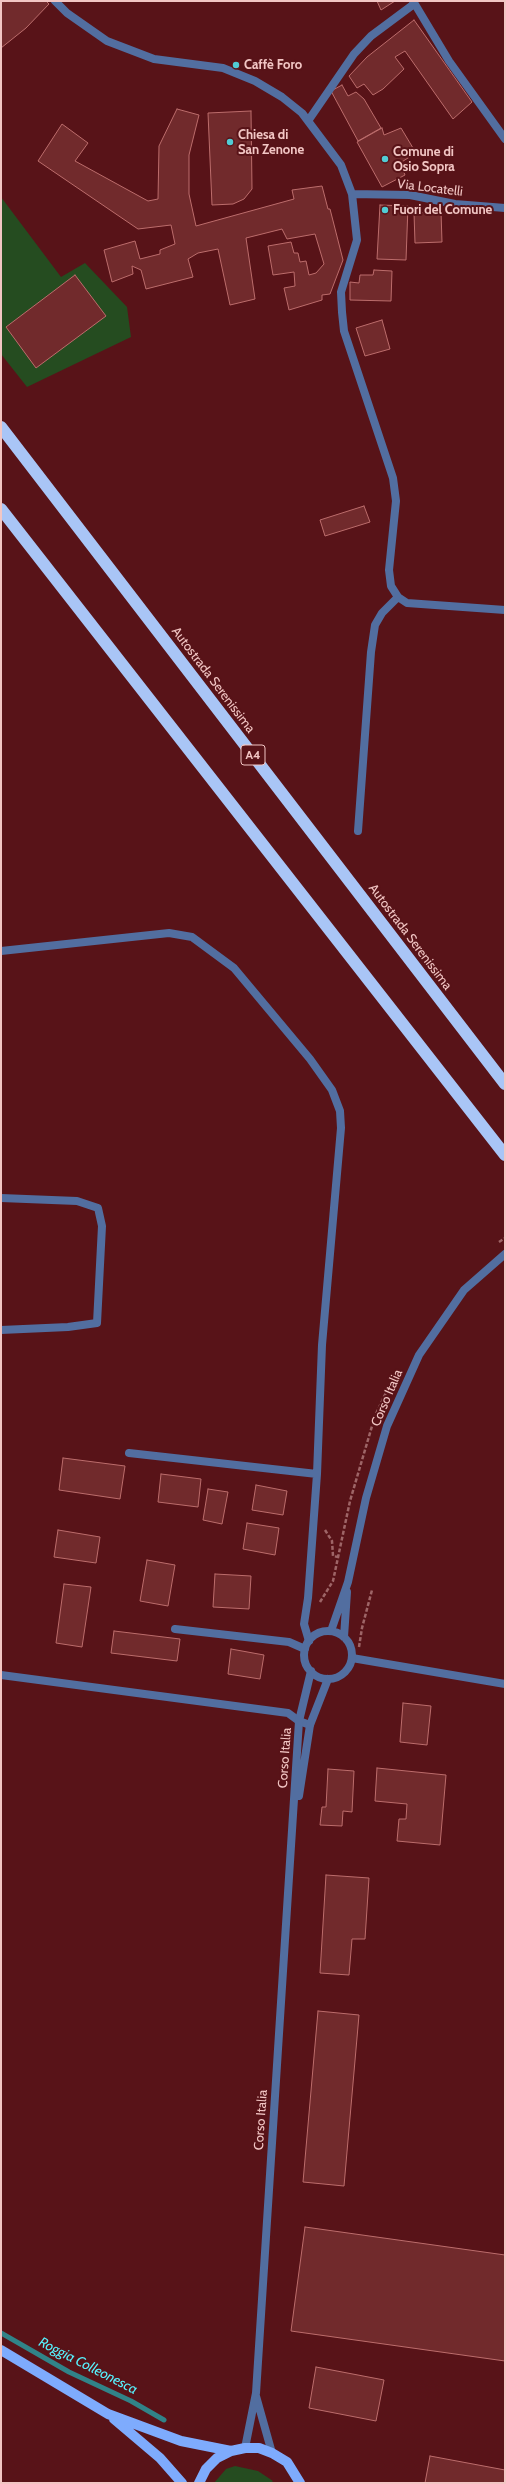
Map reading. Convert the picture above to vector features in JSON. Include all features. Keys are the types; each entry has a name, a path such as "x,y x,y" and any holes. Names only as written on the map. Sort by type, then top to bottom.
{"highway":[{"name":"Autostrada Serenissima","path":"1,427 505,1084"},
{"path":"1,509 505,1155"}],"main road":[{"path":"1,2350 108,2414 160,2458 182,2483"},
{"path":"108,2414 181,2441 231,2451"},
{"path":"198,2483 206,2469 217,2458 231,2451 245,2448 259,2448 272,2453 287,2462 300,2483"}],"street":[{"path":"55,1 67,13 107,41 154,59 223,68 255,82 282,97 308,121 341,165 352,194 357,240 341,292 344,330 392,478 396,501 390,570 391,586 398,597 407,603 505,610"},
{"path":"308,121 354,54 371,36 414,2 449,61 505,139"},
{"name":"Via Locatelli","path":"352,194 410,195 454,204 505,208"},
{"path":"358,831 372,645 375,625 382,613 398,597"},
{"name":"Corso Italia","path":"1,951 169,932 192,937 234,968 310,1059 332,1090 340,1111 341,1128 322,1345 314,1524 308,1598 304,1624 307,1645 307,1664 311,1671 299,1721 256,2393 245,2448"},
{"path":"1,1198 77,1201 98,1208 102,1226 97,1323 68,1327 1,1330"},
{"name":"Corso Italia","path":"331,1631 348,1582 366,1498 387,1426 419,1355 464,1290 505,1254"},
{"path":"129,1453 317,1474"},
{"name":"Corso Italia","path":"348,1582 344,1637 349,1643 354,1659"},
{"path":"175,1629 307,1645 318,1633 331,1631 344,1637"},
{"path":"311,1671 328,1678 341,1675 354,1659 505,1684"},
{"path":"1,1675 288,1712 299,1721 310,1725"},
{"name":"Corso Italia","path":"291,1848 310,1725 328,1678"},
{"name":"Corso Italia","path":"256,2393 272,2453"}],"path":[{"path":"308,1598 321,1603 333,1581 338,1557 333,1556 332,1541 328,1533 324,1528 314,1524"},
{"path":"354,1659 372,1590"}],"green space":[{"path":"1,197 61,277 85,263 127,307 131,337 27,387 1,354"},
{"path":"235,2466 258,2471 273,2481 271,2483 214,2483 226,2469"}],"building":[{"path":"1,1 46,1 49,4 26,28 1,48"},
{"path":"377,1 395,1 381,10"},
{"path":"414,20 472,102 453,119 405,51 395,57 404,69 383,89 373,95 364,84 357,88 349,76 367,57"},
{"path":"342,85 348,96 356,92 364,99 381,128 358,141 331,91"},
{"path":"177,109 199,115 189,155 189,194 196,226 294,199 292,190 322,186 328,209 330,209 343,260 330,294 322,295 322,300 289,310 284,288 295,286 294,272 273,275 268,246 291,242 294,253 298,253 300,262 306,261 309,275 316,273 324,264 315,234 287,239 282,229 246,238 255,299 230,305 218,249 198,253 188,259 193,277 146,289 141,270 132,266 133,274 112,282 104,250 135,241 140,259 160,254 160,250 175,244 171,225 138,229 38,161 62,124 88,143 75,161 148,201 158,199 159,146"},
{"name":"Chiesa di San Zenone","path":"251,111 252,189 244,199 233,204 212,205 208,113"},
{"path":"382,128 384,135 401,128 416,153 400,163 405,175 382,187 357,142"},
{"path":"380,205 408,206 406,260 377,259"},
{"path":"441,212 442,242 415,243 414,213"},
{"path":"374,270 392,271 391,301 350,300 350,282 359,283 360,275 373,275"},
{"path":"75,275 106,316 36,368 6,327"},
{"path":"382,320 390,349 365,356 356,328"},
{"path":"364,506 370,522 325,536 320,520"},
{"path":"63,1458 125,1466 120,1499 59,1490"},
{"path":"161,1474 201,1479 198,1507 158,1502"},
{"path":"256,1485 287,1491 283,1515 252,1510"},
{"path":"208,1489 228,1492 222,1524 203,1520"},
{"path":"247,1523 279,1528 275,1555 243,1549"},
{"path":"58,1530 100,1537 96,1563 54,1557"},
{"path":"147,1560 175,1565 168,1606 140,1601"},
{"path":"215,1574 251,1576 249,1609 213,1607"},
{"path":"64,1584 91,1587 82,1647 56,1643"},
{"path":"114,1631 180,1639 177,1661 111,1653"},
{"path":"231,1649 264,1655 260,1679 228,1674"},
{"path":"403,1703 431,1706 427,1745 400,1742"},
{"path":"377,1768 446,1775 440,1845 397,1841 399,1819 406,1819 407,1804 375,1801"},
{"path":"328,1769 354,1771 352,1812 343,1811 342,1826 320,1825 322,1807 326,1807"},
{"path":"326,1875 369,1878 365,1939 352,1939 349,1975 320,1973"},
{"path":"318,2011 359,2015 344,2186 303,2182"},
{"path":"305,2227 505,2255 505,2361 291,2331"},
{"path":"316,2367 384,2380 376,2421 309,2408"},
{"path":"430,2456 505,2470 505,2483 425,2483"}],"waterway":[{"name":"Roggia Colleonesca","path":"1,2333 69,2372 131,2401 164,2420"}],"place":[{"name":"Caffè Foro","path":"236,65"},
{"name":"Chiesa di San Zenone","path":"230,142"},
{"name":"Comune di Osio Sopra","path":"385,159"},
{"name":"Fuori del Comune","path":"385,210"}]}
